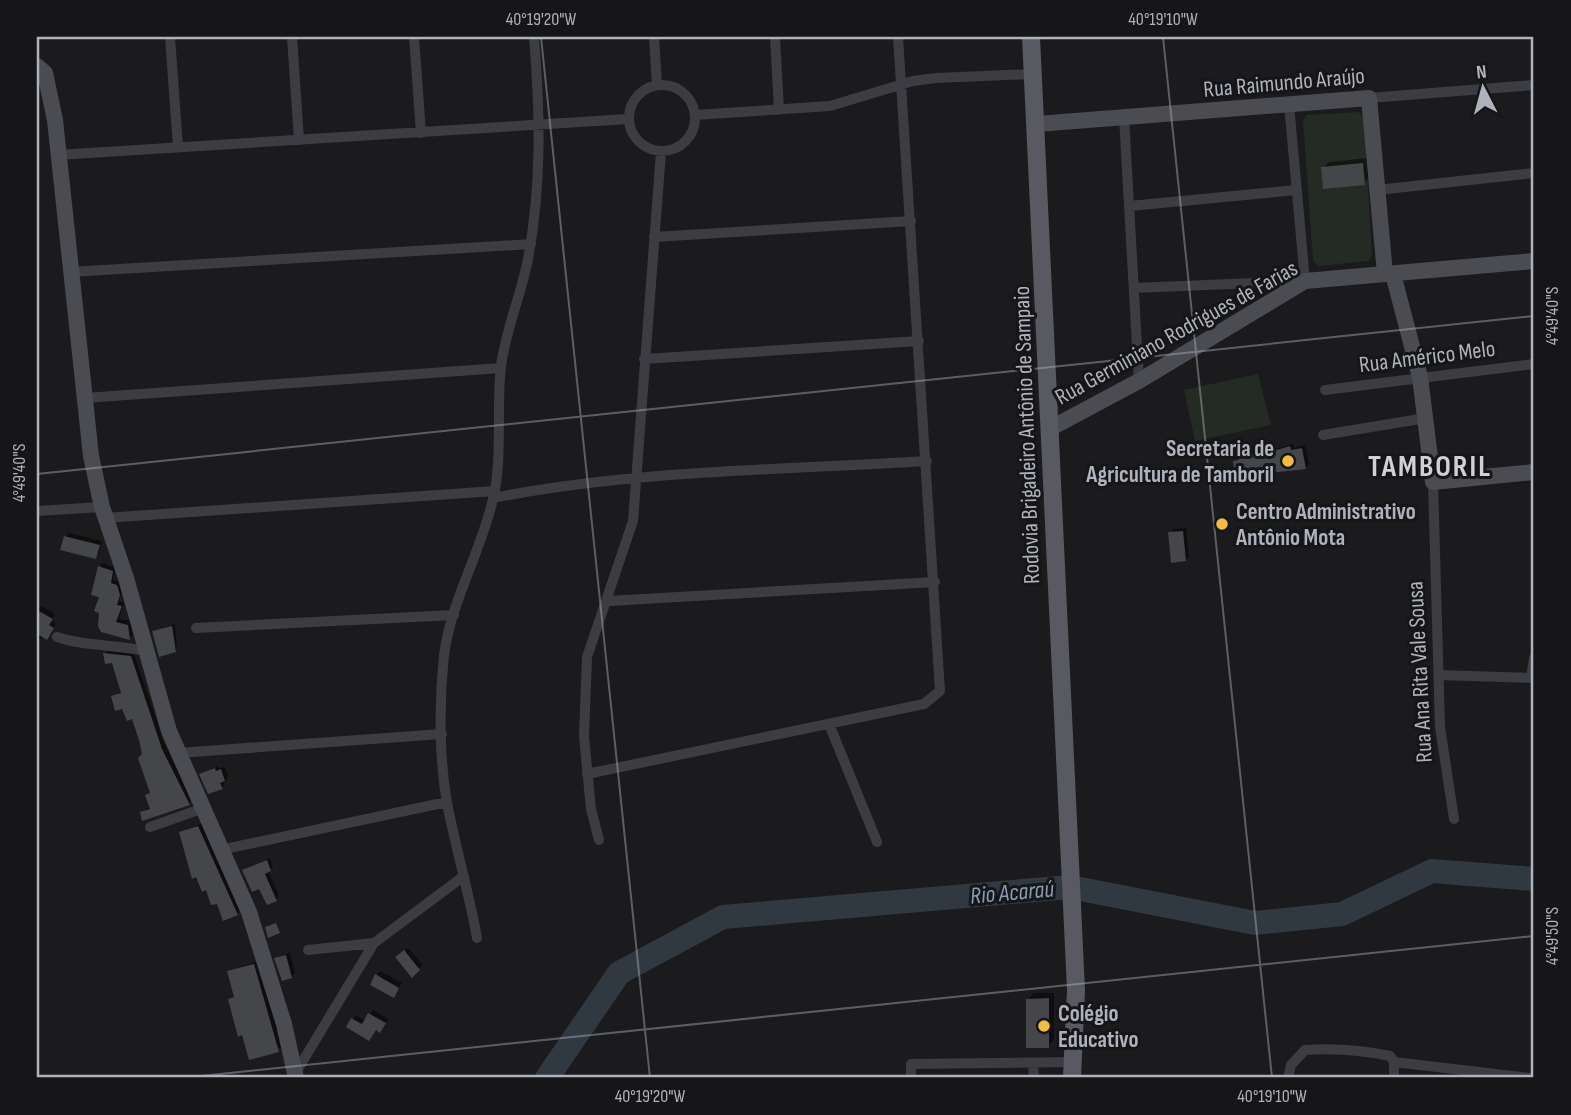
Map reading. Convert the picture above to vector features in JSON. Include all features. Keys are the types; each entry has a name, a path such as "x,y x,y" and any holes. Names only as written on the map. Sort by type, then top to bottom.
{"main road":[{"name":"Rodovia Brigadeiro Antônio de Sampaio","path":"1031,37 1076,990 1073,1070"}],"street":[{"path":"170,37 178,147"},
{"path":"292,37 299,140"},
{"path":"414,37 421,134"},
{"path":"477,938 447,802 442,734 444,656 454,615 494,495 501,368 506,336 526,273 531,244 541,126 534,37"},
{"path":"654,37 657,85"},
{"path":"775,37 779,110"},
{"path":"587,774 924,704 937,695 941,686 898,37"},
{"path":"37,66 45,74 55,120 95,480 178,753 249,912 284,1024 295,1076"},
{"path":"695,115 830,106 936,78 1033,74"},
{"path":"657,85 678,89 692,104 695,115 695,126 683,145 662,152 651,150 635,138 628,119 633,101 640,93 657,85"},
{"name":"Rua Raimundo Araújo","path":"1037,124 1534,85"},
{"name":"Rua Ana Rita Vale Sousa","path":"1369,98 1377,190 1389,274 1420,377 1426,418 1433,482 1440,727 1454,819"},
{"path":"1134,288 1305,281 1289,104"},
{"path":"1124,117 1139,381"},
{"path":"57,155 628,119"},
{"path":"599,840 591,809 587,774 583,704 587,657 609,601 633,521 662,152"},
{"path":"1377,190 1534,173"},
{"path":"1130,206 1297,190"},
{"path":"654,237 911,220"},
{"path":"70,272 531,244"},
{"name":"Rua Germiniano Rodrigues de Farias","path":"1051,428 1139,381 1305,281 1534,261"},
{"path":"644,359 919,341"},
{"name":"Rua Américo Melo","path":"1325,390 1534,365"},
{"path":"85,398 501,368"},
{"path":"1323,435 1426,418"},
{"path":"37,511 104,513 494,495 635,479 927,461"},
{"path":"1433,482 1534,472"},
{"path":"609,601 935,582"},
{"path":"196,628 454,615"},
{"path":"57,637 74,643 120,645 145,651"},
{"path":"1439,675 1533,678 1534,658"},
{"path":"829,724 877,842"},
{"path":"178,753 442,734"},
{"path":"220,850 447,802"},
{"path":"149,827 201,808"},
{"path":"295,1076 374,943 464,876"},
{"path":"307,950 374,943"},
{"path":"1288,1078 1291,1065 1305,1049 1372,1052 1390,1056 1394,1062 1394,1078"},
{"path":"1394,1062 1446,1073 1531,1078"},
{"path":"911,1078 911,1064 1033,1063 1073,1070"},
{"path":"1033,1063 1034,1078"}],"shaded area":[{"path":"1359,112 1364,118 1372,256 1368,261 1318,266 1313,260 1303,121 1307,115"},
{"path":"1258,374 1271,425 1195,441 1184,390"}],"building":[{"path":"1363,163 1365,185 1323,189 1321,167"},
{"path":"1290,446 1291,450 1302,448 1306,469 1235,477 1233,461 1238,460 1238,456 1254,453 1254,457"},
{"path":"1183,531 1186,561 1171,563 1168,532"},
{"path":"64,536 100,545 96,559 60,550"},
{"path":"98,566 113,571 111,583 117,585 120,595 117,605 122,606 116,622 128,625 130,640 101,632 98,626 99,613 94,611 99,597 91,595"},
{"path":"37,610 53,619 49,625 54,628 47,640 37,634"},
{"path":"172,626 176,652 159,657 152,631"},
{"path":"103,653 131,656 162,749 190,805 142,821 140,812 150,809 145,795 150,793 138,758 142,754 139,740 132,719 127,721 122,709 115,711 111,696 121,693 112,663 105,664"},
{"path":"215,768 216,771 221,769 225,781 220,783 223,789 208,794 199,774"},
{"path":"198,826 238,915 223,921 217,904 211,905 206,890 202,892 196,877 192,879 179,832"},
{"path":"267,860 271,871 265,874 277,901 267,905 259,889 252,892 242,870"},
{"path":"276,923 280,933 268,938 265,927"},
{"path":"404,950 420,970 412,978 395,957"},
{"path":"286,955 292,978 282,981 274,958"},
{"path":"254,964 279,1052 249,1060 242,1035 238,1037 228,999 234,997 227,971"},
{"path":"375,974 399,988 394,998 370,985"},
{"path":"1049,998 1049,1048 1026,1048 1026,999"},
{"path":"368,1013 386,1023 380,1033 376,1030 369,1041 346,1027 351,1018 362,1024"}],"waterway":[{"name":"Rio Acaraú","path":"547,1078 619,973 723,917 1070,887 1255,923 1342,914 1432,871 1534,879"}],"place":[{"name":"Secretaria de Agricultura de Tamboril","path":"1288,461"},
{"name":"Centro Administrativo Antônio Mota","path":"1222,524"},
{"name":"Colégio Educativo","path":"1044,1026"}],"district":[{"name":"TAMBORIL","path":"1430,466"}]}
